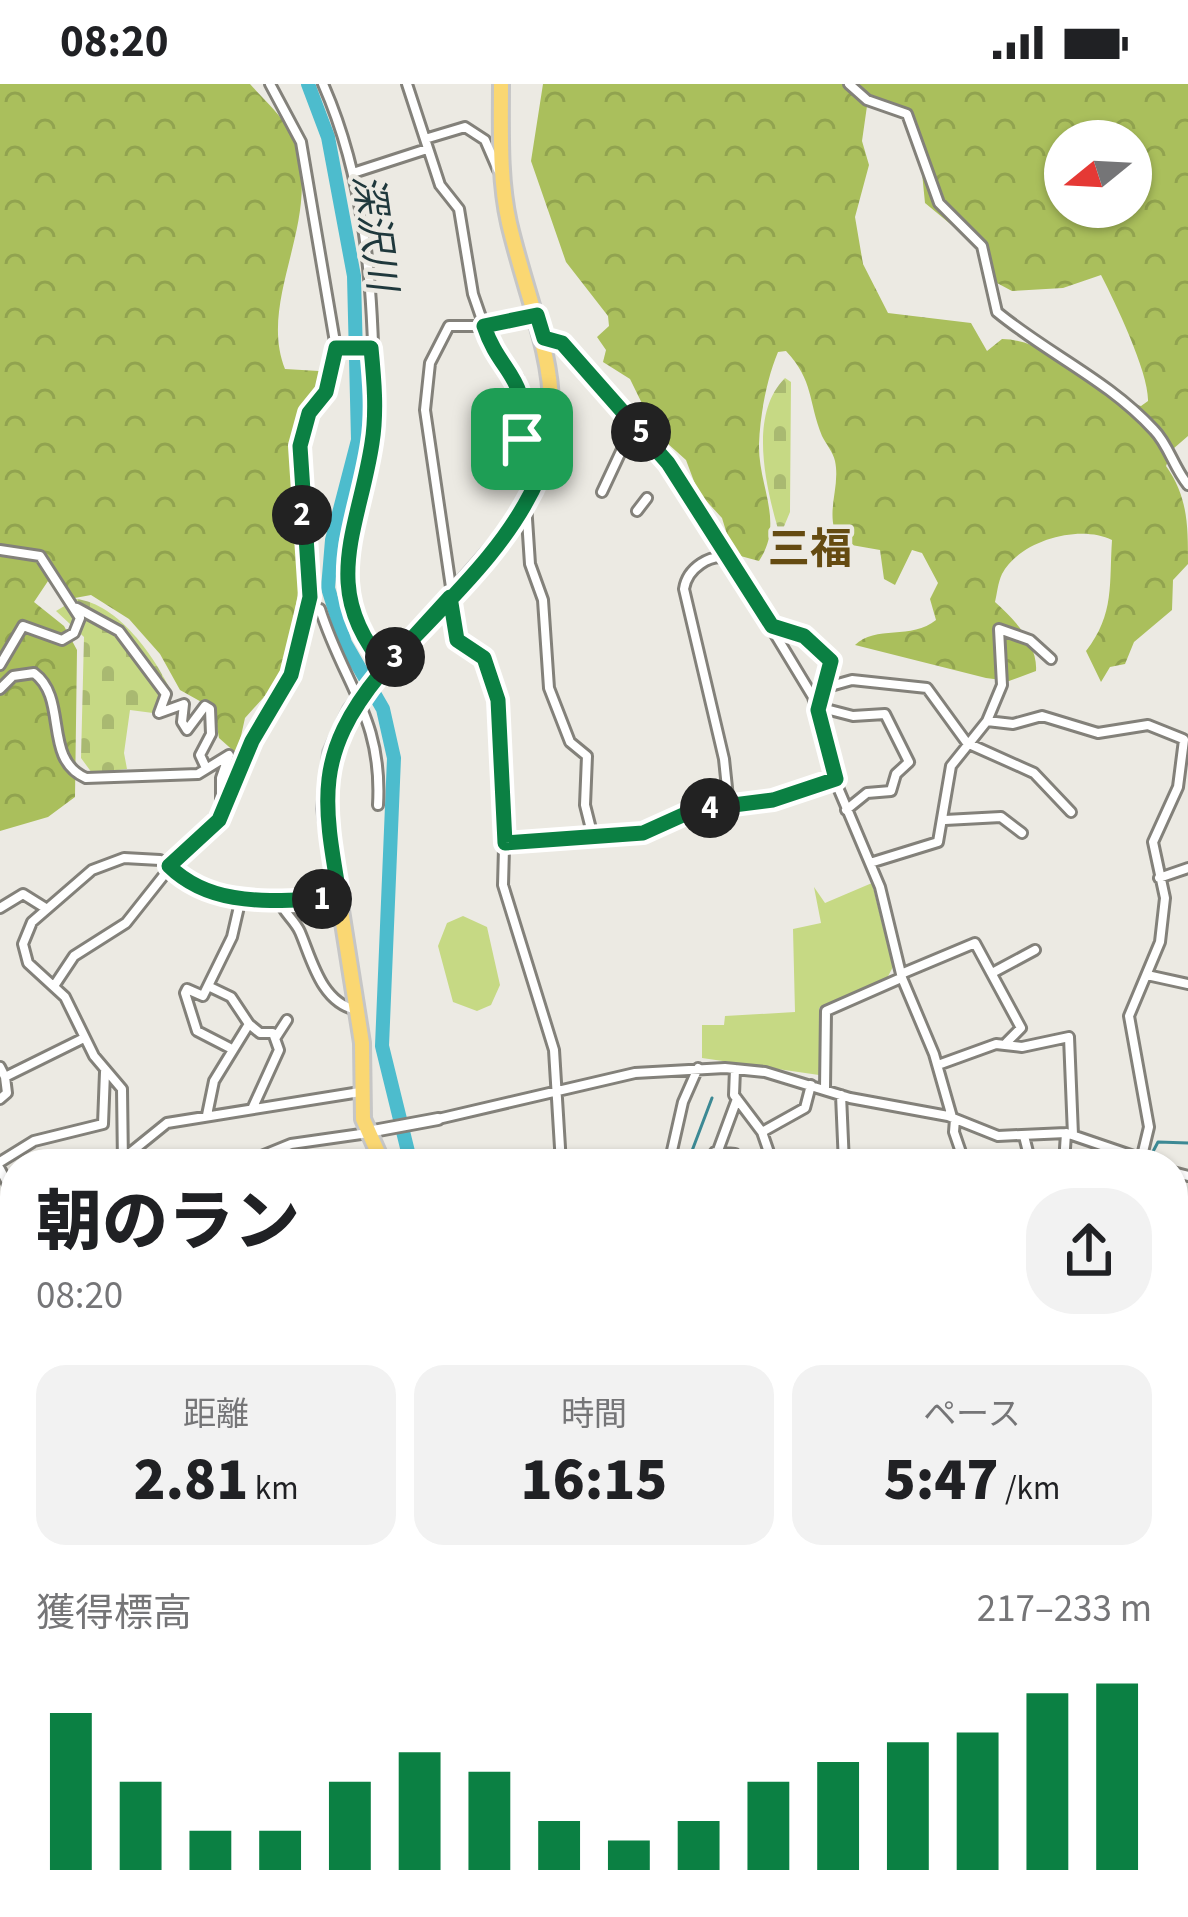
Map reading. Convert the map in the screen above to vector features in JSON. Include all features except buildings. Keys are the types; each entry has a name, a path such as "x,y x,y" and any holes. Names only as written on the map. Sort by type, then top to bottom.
{"main road":[{"path":"376,1149 360,1093 358,1010 326,780 340,730 362,697 526,504 539,476 554,399 544,338 508,216 501,84"}],"street":[{"path":"54,986 74,956 126,922 169,866 219,820 252,741 291,675 310,603 300,446 309,413 326,392 338,348 301,142 270,84"},
{"path":"323,84 353,173 366,240 372,444 344,570 361,627 383,670"},
{"path":"407,84 440,185 459,209 471,285 484,326 494,350 518,378 525,418 524,456 539,476"},
{"path":"849,84 866,100 907,114 939,203 982,245 997,312 1115,392 1159,434 1167,459 1188,484"},
{"path":"353,173 465,127 485,140 504,174"},
{"path":"537,315 484,326 449,326 428,374 429,462 449,550 457,640 484,658 498,700 503,890 550,1034 560,1090 561,1149"},
{"path":"544,338 562,343 668,463 733,560 820,709 836,779 869,862 901,976 938,1065 960,1149"},
{"path":"338,348 369,348"},
{"path":"602,493 624,446 626,415"},
{"path":"637,511 647,498"},
{"path":"526,504 529,560 545,617 547,679 570,742 586,755 585,805 593,837"},
{"path":"0,550 40,556 77,608 80,621 70,637 58,640 23,626 0,664"},
{"path":"729,806 724,759 684,589 687,576 702,563 721,556 733,560"},
{"path":"77,608 121,634 166,694 157,711 184,704 182,722 187,730 205,706 211,709 212,734 200,755 206,769"},
{"path":"320,609 362,697 374,734 378,805"},
{"path":"772,626 804,636 828,657 820,709"},
{"path":"869,862 933,845 941,837 951,766 987,721 1002,685 999,629 1030,640 1051,659"},
{"path":"0,688 19,674 34,673 46,683 65,759 86,778 206,769 223,754 230,758 221,778 219,820"},
{"path":"827,687 853,680 927,688 968,743 1034,773 1071,812"},
{"path":"820,709 832,706 853,716 881,712 909,762 896,774 891,791 867,793 846,809"},
{"path":"987,721 1013,724 1042,716 1098,733 1148,724 1186,740 1178,787 1153,842 1166,905 1128,1022 1150,1149"},
{"path":"505,843 643,833 694,810 773,800 836,779"},
{"path":"944,820 1001,817 1022,832"},
{"path":"124,1149 122,1091 54,986 34,972 23,944 32,922 73,884 110,860 149,858 169,866 196,890 242,898 340,899"},
{"path":"1159,878 1188,868"},
{"path":"0,908 23,894 47,909"},
{"path":"230,1048 197,1031 186,1009 187,989 202,996 232,937 242,898"},
{"path":"279,898 299,928 314,970 341,1004 358,1010"},
{"path":"825,1089 826,1011 974,942 1022,1028 1005,1043 938,1065"},
{"path":"994,972 1035,950"},
{"path":"1147,975 1188,984"},
{"path":"208,986 231,997 249,1024 275,1038 280,1050 252,1109"},
{"path":"275,1038 287,1020"},
{"path":"207,1114 214,1081 230,1048 249,1024"},
{"path":"1005,1043 1022,1047 1070,1036 1067,1149"},
{"path":"0,1099 7,1093 2,1072 84,1038"},
{"path":"672,1149 683,1102 699,1067"},
{"path":"279,1149 415,1124 635,1073 699,1067 735,1069 954,1118 998,1136 1070,1134 1115,1149"},
{"path":"716,1149 736,1099 735,1069"},
{"path":"24,1149 34,1142 103,1124 106,1072"},
{"path":"762,1132 805,1108 811,1085"},
{"path":"136,1149 161,1125 360,1093"},
{"path":"841,1095 843,1149"},
{"path":"736,1099 762,1132 768,1149"},
{"path":"1024,1136 1027,1149"}],"green space":[{"path":"0,84 250,84 287,127 300,164 302,194 278,341 285,369 319,371 321,382 299,423 292,515 303,563 284,675 245,718 237,754 219,738 214,709 180,690 160,654 129,619 91,595 64,600 48,581 34,602 64,626 77,650 75,797 48,817 0,831"},
{"path":"543,84 1188,84 1188,436 1173,449 1166,466 1185,512 1188,564 1173,580 1172,610 1134,642 1125,664 1110,667 1101,682 1086,651 1106,611 1112,540 1068,535 1022,552 999,584 995,602 1029,642 1036,671 1009,681 986,678 855,645 873,635 916,630 936,620 930,599 938,583 922,553 912,550 895,585 884,579 880,550 840,543 833,522 835,461 795,362 786,351 778,352 763,409 759,444 770,532 759,561 733,554 722,518 698,492 686,460 657,434 630,379 603,362 606,350 597,337 609,326 608,316 566,262 531,161","holes":["881,99 917,122 925,203 983,251 997,283 1012,291 1063,288 1101,275 1137,356 1148,401 1141,406 1123,399 1056,357 1021,342 1002,339 987,351 971,323 888,313 863,264 855,217 869,165 862,141 867,106"]},
{"path":"785,378 791,382 790,512 780,536 766,476 763,433 773,394"},
{"path":"76,599 121,621 156,664 172,693 166,708 153,713 130,710 124,753 127,769 92,773 81,758 84,637 56,611"},
{"path":"872,883 893,967 887,978 819,1008 819,1075 702,1058 702,1025 724,1025 725,1016 795,1012 793,929 821,923 814,887 825,903"},
{"path":"463,916 487,927 500,985 491,1005 477,1011 453,1002 438,946 447,923"}],"waterway":[{"name":"深沢川","path":"308,84 328,137 354,276 358,440 332,540 328,588 345,643 383,709 394,758 382,1046 407,1149"},
{"path":"693,1149 712,1098"},
{"path":"1154,1149 1158,1142 1188,1143"}],"district":[{"name":"三福","path":"810,548"}],"route":[{"path":"522,439 525,418 518,378 494,350 484,326 537,315 544,338 562,343 668,463 772,626 804,636 831,661 824,703 818,710 836,779 773,800 694,810 643,833 505,843 506,774 498,700 484,658 457,640 450,597 386,667 374,653 351,602 344,562 372,444 374,384 371,348 336,348 326,392 309,413 300,446 310,603 298,651 291,675 252,741 219,820 169,866 196,890 220,897 340,899 325,809 335,741 380,674 450,597 488,556 526,504 539,476 525,462 522,439"}]}
